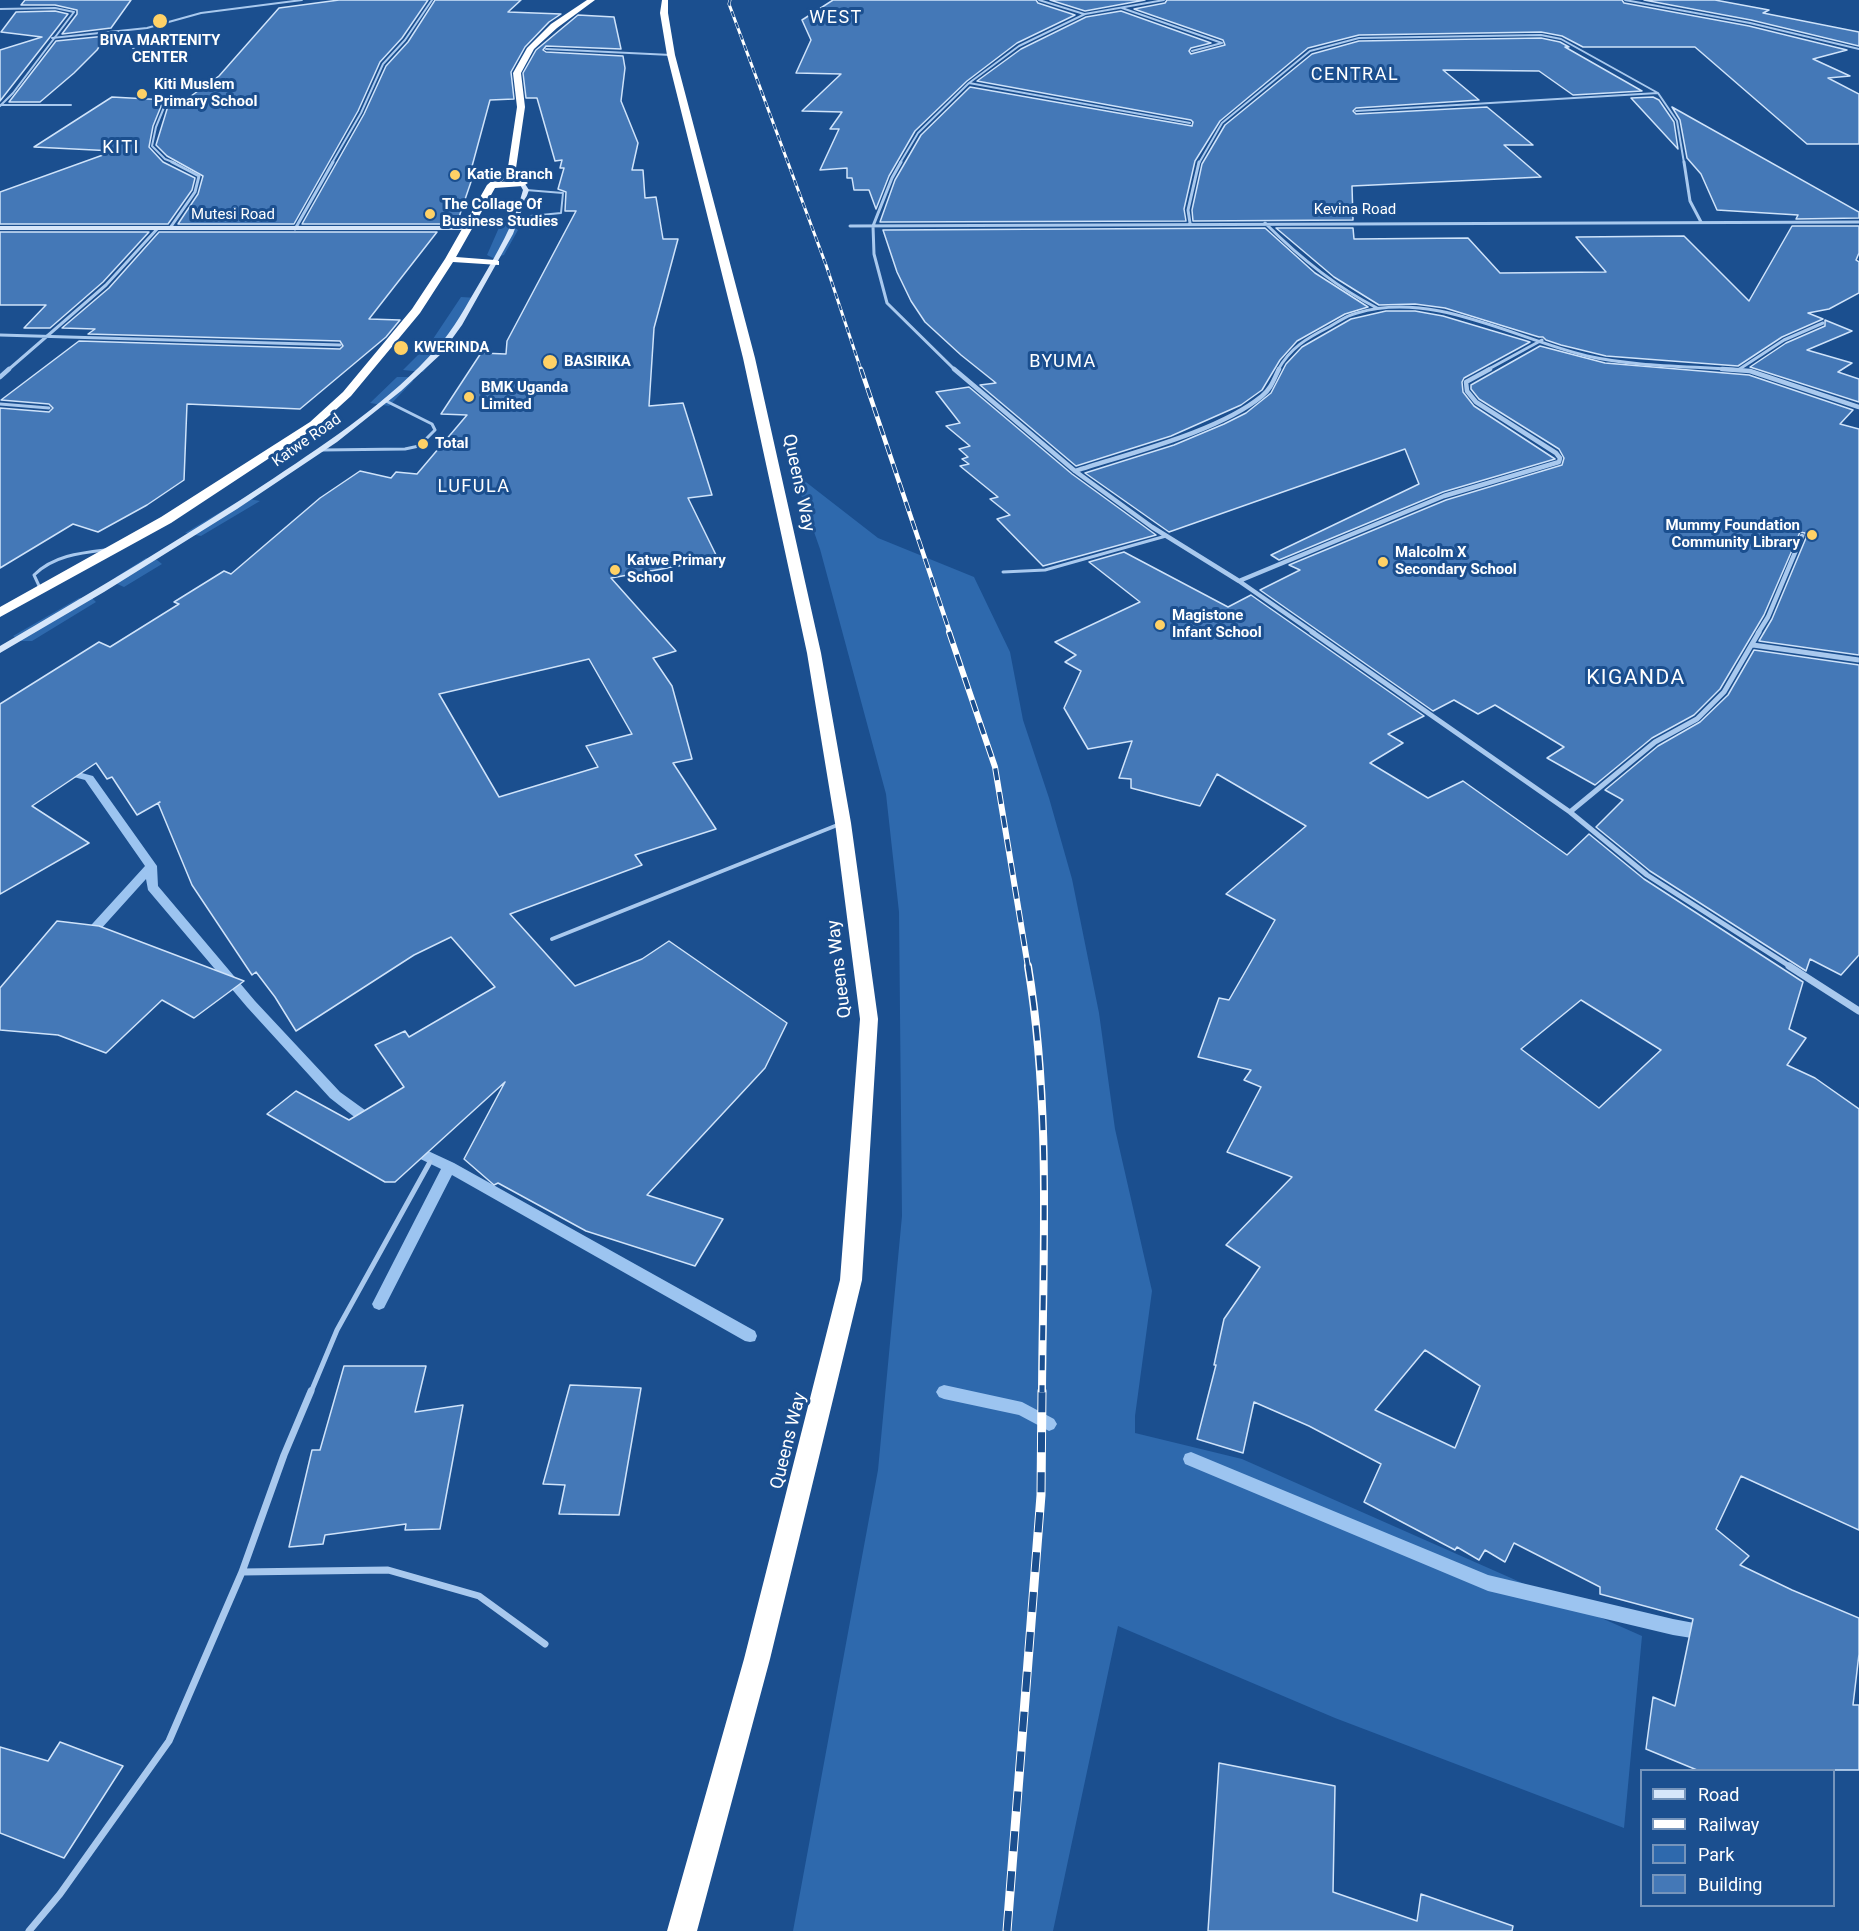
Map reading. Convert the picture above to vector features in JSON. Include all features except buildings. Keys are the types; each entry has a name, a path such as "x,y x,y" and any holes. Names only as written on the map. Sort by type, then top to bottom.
{"highway":[{"path":"512,168 521,107 517,73 531,48 554,26 592,0"},
{"name":"Queens Way","path":"665,0 664,13 671,55 749,358 814,653 843,823 868,1019 851,1280 757,1659 681,1931"},
{"name":"Katwe Road","path":"0,613 166,520 314,424 347,394 416,312 450,259 492,185 512,168"},
{"path":"492,185 524,187"},
{"path":"450,259 495,263"}],"street":[{"path":"295,229 361,113 384,64 405,40 432,0"},
{"path":"1039,0 1085,14"},
{"path":"1164,0 1085,14 1019,46 969,83 918,133 892,178 873,226 874,254 887,303 962,377 1075,471 1166,536 1239,581 1570,812 1647,875 1859,1011"},
{"path":"1625,0 1750,23 1859,49"},
{"path":"1122,7 1222,43 1192,51"},
{"path":"0,9 55,8 73,13 13,93 0,106"},
{"path":"1190,223 1188,210 1200,158 1222,123 1310,51 1359,38 1554,36 1658,93 1677,121 1690,201 1701,222"},
{"path":"969,83 1190,123"},
{"path":"1356,111 1658,93"},
{"path":"165,105 156,127 152,146 165,159 196,172 199,176 195,192 170,228"},
{"path":"512,168 524,187"},
{"name":"Katwe Road","path":"0,650 154,558 322,450 386,400 438,352 456,330 520,217 524,187"},
{"name":"Kevina Road","path":"850,226 1859,222"},
{"path":"1265,223 1310,267 1332,284 1377,308"},
{"name":"Mutesi Road","path":"0,228 466,228"},
{"path":"0,377 106,285 158,228"},
{"path":"1075,471 1220,421 1262,396 1272,385 1279,368 1290,352 1304,340 1355,313 1377,308 1410,308 1439,312 1608,360 1738,369 1768,376 1859,407"},
{"path":"1738,369 1784,340 1823,323"},
{"path":"0,335 340,345"},
{"path":"1239,581 1444,496 1559,462 1560,458 1556,453 1476,402 1467,391 1466,382 1542,340"},
{"path":"1570,812 1655,742 1697,718 1724,692 1768,616 1802,537"},
{"path":"1752,645 1859,660"}],"lane":[{"path":"52,38 147,28 201,13 302,0"},
{"path":"119,32 142,58"},
{"path":"546,49 671,55"},
{"path":"0,106 71,105"},
{"path":"520,217 561,213 563,193 524,187"},
{"path":"322,450 405,449 418,446 435,430 432,424 386,400"},
{"path":"0,404 49,408"},
{"path":"1003,572 1044,570 1166,536"},
{"path":"40,590 34,575 38,570 70,554 113,550"},
{"path":"552,939 843,823"},
{"path":"29,1931 60,1894 169,1742 242,1572 284,1455 337,1330 430,1162"},
{"path":"242,1572 388,1570 479,1596 545,1644"}],"green space":[{"path":"501,223 509,223 518,230 504,255 493,258 487,255"},
{"path":"461,297 477,298 449,341 423,372 403,370 431,342"},
{"path":"397,377 410,377 413,381 389,406 370,403"},
{"path":"793,472 878,538 974,577 1010,652 1023,720 1049,798 1072,879 1099,1013 1115,1129 1152,1291 1135,1416 1135,1433 1242,1459 1642,1636 1624,1828 1335,1718 1118,1626 1053,1931 793,1931 878,1470 902,1216 899,912 886,794 820,549"},
{"path":"244,498 260,501 201,536 185,533"},
{"path":"146,558 157,560 162,564 124,587 115,583 116,577"},
{"path":"91,597 96,602 32,641 21,641 13,636 79,598"}],"waterway":[{"path":"63,771 89,778 151,866"},
{"path":"87,937 151,866"},
{"path":"151,866 152,887 251,1004 335,1095 371,1122"},
{"path":"411,1148 449,1167"},
{"path":"379,1304 449,1167"},
{"path":"449,1167 750,1336"},
{"path":"944,1392 1022,1409 1049,1424"},
{"path":"1191,1459 1488,1583 1673,1627 1704,1632"}],"railway":[{"path":"730,0 729,4 826,265 861,370"},
{"path":"861,369 950,633"},
{"path":"949,632 995,767 1028,967"},
{"path":"1028,966 1035,1019 1043,1125 1042,1392"},
{"path":"1007,1931 1041,1495 1042,1391"}],"place":[{"name":"BIVA MARTENITY CENTER","path":"160,21"},
{"name":"Kiti Muslem Primary School","path":"142,94"},
{"name":"Katie Branch","path":"455,175"},
{"name":"The Collage Of Business Studies","path":"430,214"},
{"name":"KWERINDA","path":"401,348"},
{"name":"BASIRIKA","path":"550,362"},
{"name":"BMK Uganda Limited","path":"469,397"},
{"name":"Total","path":"423,444"},
{"name":"Mummy Foundation Community Library","path":"1812,535"},
{"name":"Malcolm X Secondary School","path":"1383,562"},
{"name":"Katwe Primary School","path":"615,570"},
{"name":"Magistone Infant School","path":"1160,625"}],"district":[{"name":"WEST","path":"836,18"},
{"name":"CENTRAL","path":"1355,75"},
{"name":"KITI","path":"121,148"},
{"name":"BYUMA","path":"1063,362"},
{"name":"LUFULA","path":"474,487"},
{"name":"KIGANDA","path":"1636,679"}]}
